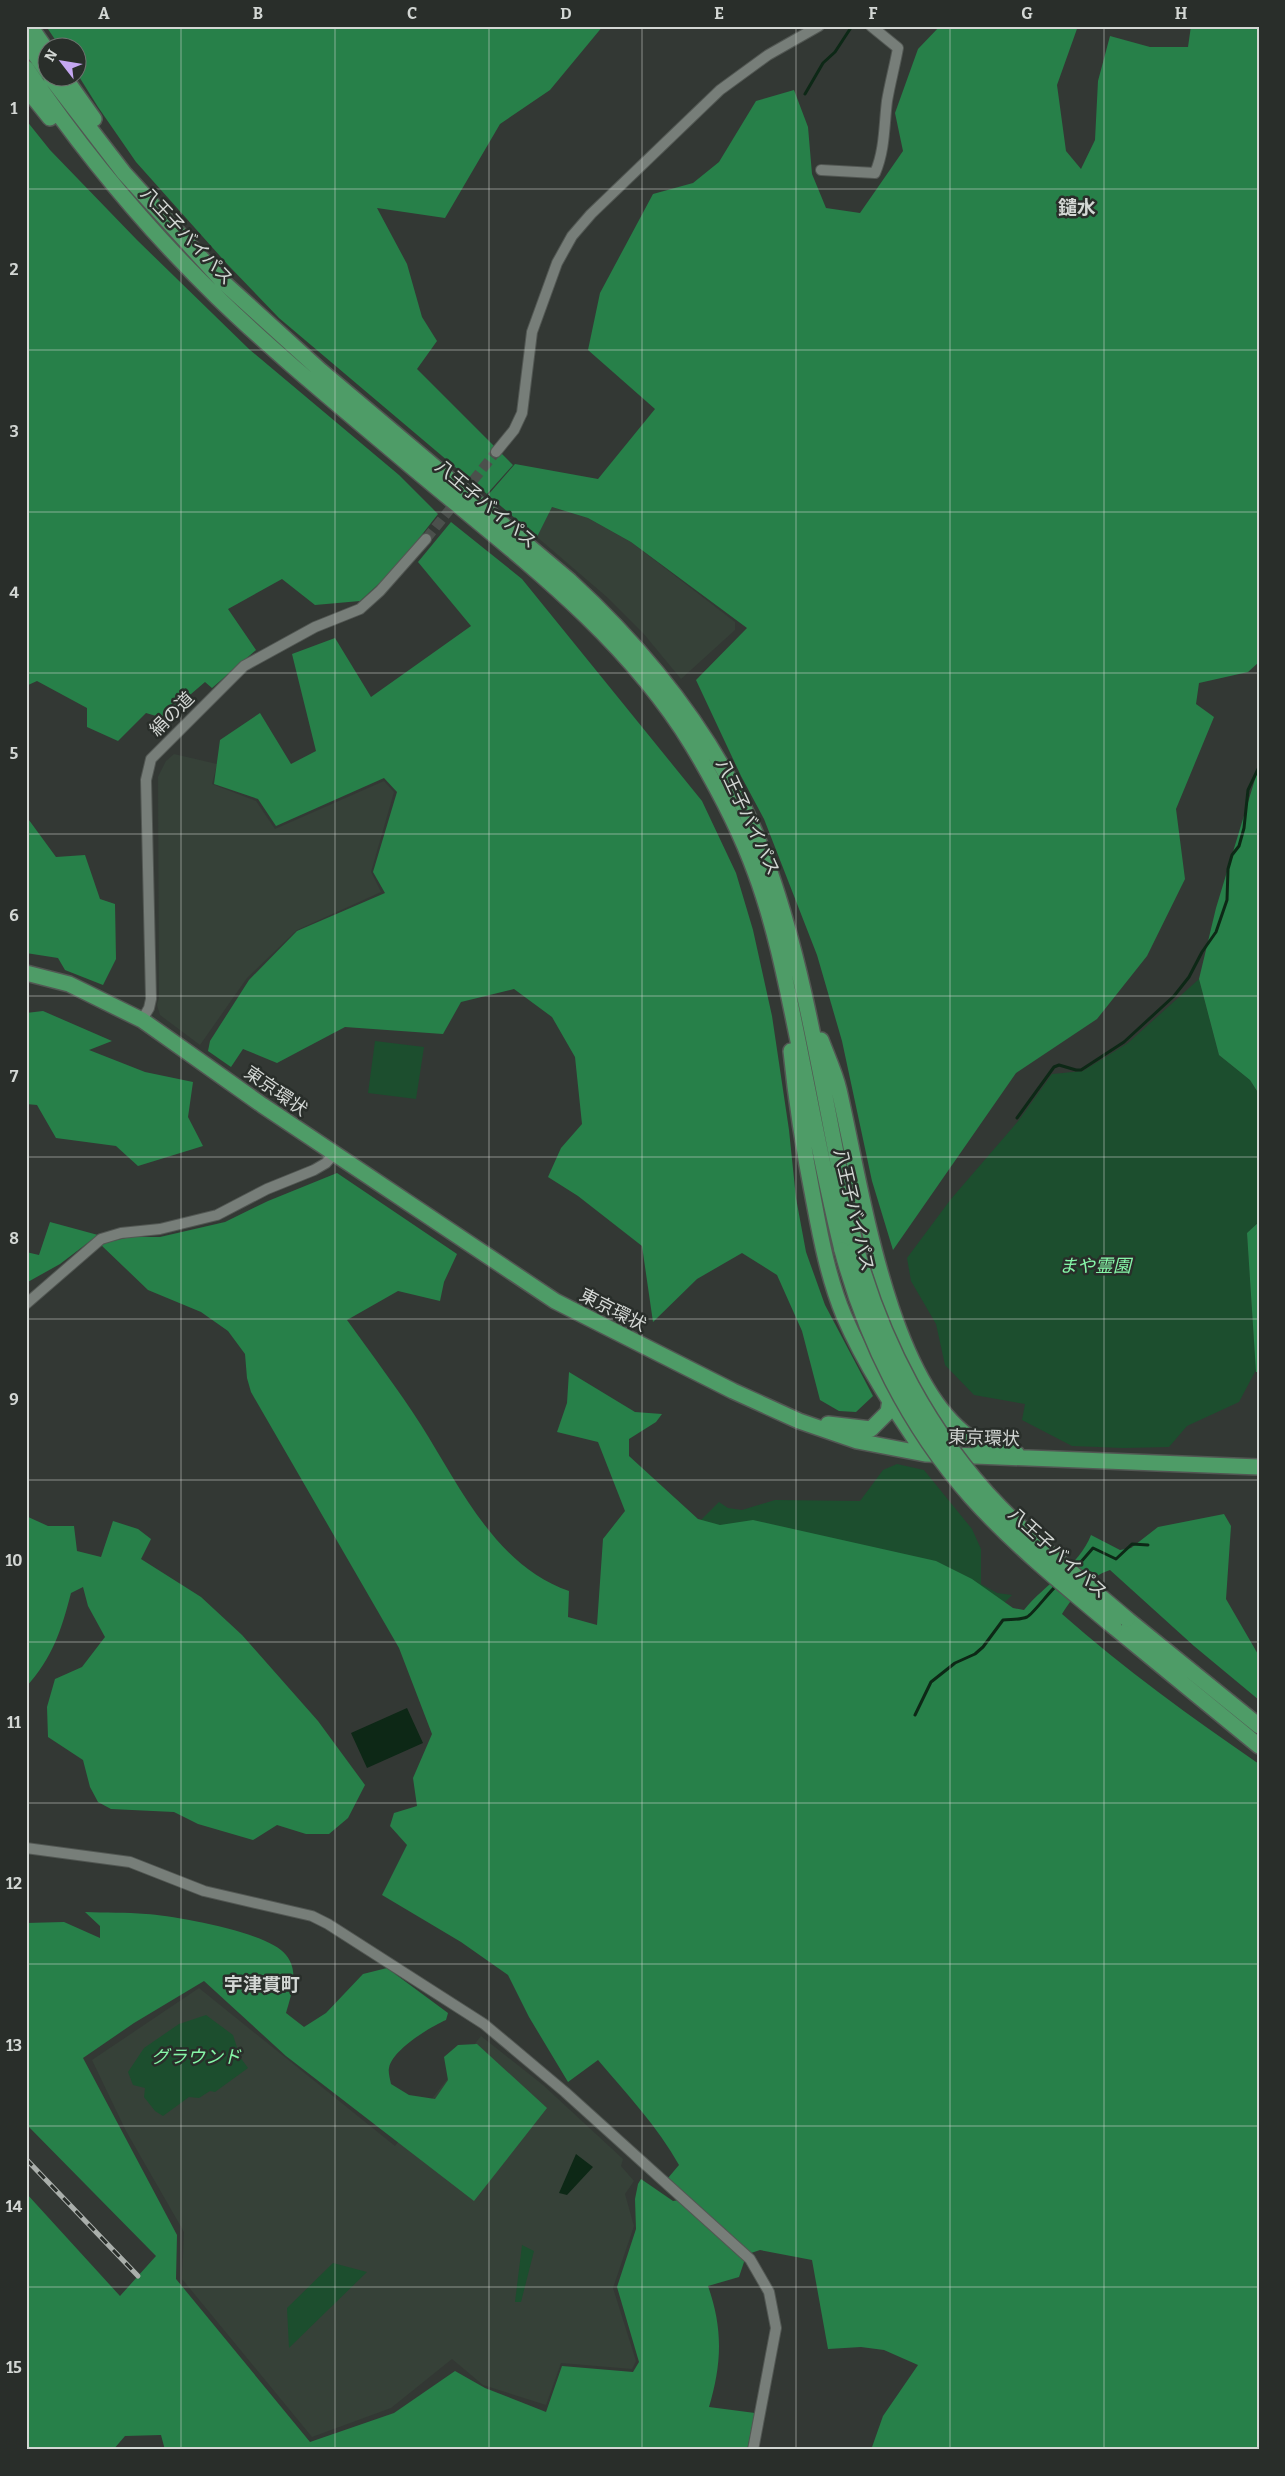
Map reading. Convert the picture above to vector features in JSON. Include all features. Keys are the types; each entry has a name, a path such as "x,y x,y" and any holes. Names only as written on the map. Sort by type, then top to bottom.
{"highway":[{"path":"30,26 38,38"},
{"path":"26,42 38,59"},
{"name":"八王子バイパス","path":"26,68 56,110 113,182 181,260 237,316 298,370 559,591 626,656 676,720 716,787 755,872 784,972 849,1248 901,1367 933,1421 963,1464 981,1487 1020,1527 1128,1619 1259,1726"},
{"path":"26,88 75,146 113,182"},
{"name":"八王子バイパス","path":"58,88 106,151 166,222 223,282 278,334 570,581 612,620 657,670 704,736 751,824 769,867 785,916 802,986 860,1309 888,1374 924,1434 946,1465 970,1496 1011,1538 1114,1627 1259,1746"},
{"path":"72,88 166,222"},
{"path":"784,972 792,1063 805,1157 824,1253 844,1316 860,1349 925,1454"},
{"name":"東京環状","path":"26,973 69,984 142,1020 334,1154 555,1301 734,1391 799,1421 858,1441 925,1454 1259,1467"},
{"path":"802,986 838,1087 868,1226 900,1332 916,1367 942,1410 950,1430 950,1441 944,1455"},
{"path":"799,1421 871,1429 888,1412 890,1400"},
{"path":"942,1410 967,1436 981,1444 1002,1448 1030,1458"}],"street":[{"path":"496,452 514,430 522,414 532,332 557,263 572,236 591,214 720,90 768,55 819,26"},
{"path":"821,170 875,173 879,165 885,132 887,101 898,48 871,26"},
{"name":"絹の道","path":"142,1020 149,1008 151,999 146,780 151,759 244,666 315,627 360,609 393,577 426,539"},
{"path":"26,1304 101,1239 121,1233 160,1229 216,1215 267,1189 314,1170 326,1163 334,1154"},
{"path":"26,1848 130,1862 204,1891 312,1916 328,1924 484,2024 565,2092 750,2259 769,2292 776,2328 753,2450"}],"shaded area":[{"path":"552,507 588,518 631,542 735,622 735,630 681,679 643,633 608,598 537,537"},
{"path":"174,754 217,764 212,784 256,801 275,829 384,781 394,792 371,872 381,892 297,930 247,978 200,1045 160,1015 157,1005 159,998 158,777 166,761"},
{"path":"407,1708 423,1743 367,1768 351,1733"},
{"path":"199,1988 395,2146 481,2036 543,2085 623,2159 621,2166 634,2181 625,2194 634,2226 613,2288 636,2361 632,2369 561,2363 546,2405 483,2385 452,2359 391,2408 312,2437 182,2279 184,2232 126,2131 92,2060"},
{"path":"576,2154 593,2167 567,2195 559,2193"}],"green space":[{"path":"46,26 603,26 550,90 500,124 445,218 377,208 407,264 422,317 437,341 417,369 513,465 487,494 279,318 228,265 136,162 86,88 88,88 88,38 54,38"},
{"path":"940,26 1078,26 1057,85 1066,151 1081,169 1095,140 1098,81 1110,36 1150,47 1188,47 1191,26 1259,26 1259,662 1248,672 1199,683 1196,704 1214,717 1176,809 1185,879 1147,956 1097,1019 1016,1073 893,1250 872,1181 842,1041 817,955 764,819 741,776 696,680 747,628 631,542 588,518 552,507 537,537 488,495 515,464 598,479 655,409 588,350 600,293 653,194 693,183 719,162 756,101 794,90 808,127 812,174 826,208 860,213 903,151 895,113 918,49"},
{"path":"26,120 50,150 137,240 250,350 399,475 438,514 395,569 360,601 315,605 282,579 228,609 256,650 212,688 205,682 163,718 146,713 118,741 87,727 87,708 37,681 26,686"},
{"path":"451,522 522,579 702,801 736,873 753,930 772,1016 789,1130 796,1198 806,1252 825,1305 873,1396 856,1412 839,1411 820,1400 802,1331 777,1275 742,1253 697,1279 653,1322 642,1246 578,1196 548,1177 561,1148 582,1124 575,1057 552,1017 514,989 461,1002 443,1034 345,1027 277,1063 243,1049 231,1067 208,1051 210,1041 249,980 297,931 385,893 373,872 397,792 384,778 276,826 258,799 214,784 220,740 260,713 291,764 316,751 292,654 335,638 371,697 471,626 418,562"},
{"path":"1259,766 1259,1094 1250,1080 1219,1055 1199,979 1216,908"},
{"path":"26,816 56,857 85,855 100,899 115,904 116,959 103,985 65,970 58,958 26,953"},
{"name":"まや霊園","path":"1199,979 1219,1055 1250,1080 1259,1094 1259,1222 1247,1233 1256,1370 1239,1402 1187,1426 1169,1447 1072,1446 1022,1420 1025,1404 974,1395 945,1365 936,1324 911,1281 907,1258 951,1199 1019,1120 1052,1074 1083,1071 1128,1043"},
{"path":"43,1011 112,1041 89,1050 145,1072 193,1082 188,1117 203,1146 138,1166 116,1146 56,1138 37,1105 26,1104 26,1013"},
{"path":"375,1041 424,1047 416,1099 368,1093"},
{"path":"337,1173 457,1254 444,1282 440,1301 398,1291 347,1320 421,1425 482,1522 500,1544 543,1579 569,1591 568,1617 597,1625 603,1539 625,1511 598,1442 557,1432 567,1403 569,1372 635,1412 662,1414 656,1422 629,1439 629,1456 698,1519 720,1525 753,1520 936,1561 972,1579 1013,1608 1024,1610 1070,1565 1086,1546 1091,1535 1120,1550 1131,1548 1158,1527 1224,1514 1231,1526 1226,1599 1259,1656 1259,1700 1194,1646 1110,1570 1089,1582 1062,1614 1158,1692 1259,1764 1259,2450 871,2450 883,2416 918,2365 884,2350 861,2347 828,2349 812,2260 760,2250 751,2253 668,2178 679,2165 671,2151 652,2124 598,2060 568,2082 529,2017 508,1975 461,1942 382,1895 407,1845 390,1826 394,1813 417,1806 413,1778 432,1734 399,1648 251,1392 247,1378 245,1354 228,1331 201,1312 148,1290 100,1244 130,1237 160,1237 225,1222 268,1201"},
{"path":"50,1222 98,1235 60,1264 26,1283 26,1252 39,1255"},
{"path":"1259,1222 1259,1372 1256,1372 1247,1233"},
{"path":"897,1464 924,1470 972,1529 981,1549 981,1584 997,1593 1012,1595 975,1632 673,1548 719,1502 728,1508 742,1510 775,1500 860,1501 883,1470"},
{"path":"26,1516 48,1526 74,1526 77,1551 101,1557 113,1521 138,1529 151,1539 141,1559 201,1597 242,1635 318,1721 365,1785 348,1818 329,1834 306,1834 277,1825 253,1840 198,1824 174,1812 111,1809 98,1802 90,1787 83,1760 48,1737 47,1707 55,1679 82,1667 105,1637 88,1606 83,1587 71,1593 64,1620 55,1643 43,1665 26,1687"},
{"path":"85,1912 131,1913 178,1918 242,1932 261,1939 276,1947 286,1955 290,1962 293,1969 293,1984 286,2013 304,2027 326,2013 363,1974 387,1968 448,2013 446,2020 413,2040 397,2054 389,2068 391,2084 409,2095 435,2099 448,2080 444,2057 458,2045 477,2044 547,2108 474,2201 286,2056 204,1981 134,2023 83,2058 177,2235 176,2279 310,2442 394,2413 455,2371 485,2388 546,2412 562,2366 633,2372 639,2362 617,2287 636,2229 635,2199 641,2179 673,2201 679,2200 745,2259 739,2277 708,2286 716,2317 719,2346 716,2376 709,2407 755,2413 747,2450 165,2450 161,2435 125,2436 113,2450 26,2450 26,2193 120,2296 156,2256 26,2124 26,1923 64,1922 100,1938 100,1926"},
{"name":"グラウンド","path":"206,2015 233,2035 240,2057 248,2068 215,2092 210,2091 199,2098 189,2097 163,2116 155,2111 144,2097 145,2088 133,2085 128,2072 144,2048 179,2024"},
{"path":"522,2245 534,2251 521,2302 515,2302"},
{"path":"333,2263 367,2272 289,2348 287,2308"}],"waterway":[{"path":"805,94 823,63 835,52 852,26"},
{"path":"1017,1118 1054,1067 1059,1065 1081,1070 1124,1042 1174,996 1189,977 1202,952 1216,932 1227,900 1228,869 1232,855 1239,846 1244,828 1248,790 1259,767 1259,728"},
{"path":"1074,1570 1093,1548 1116,1559 1132,1544 1148,1545"},
{"path":"915,1715 931,1682 955,1663 975,1654 983,1647 1003,1620 1021,1619 1030,1615 1057,1585"}],"tunnel":[{"path":"426,539 496,452"}],"railway":[{"path":"26,2159 138,2276"}],"district":[{"name":"鑓水","path":"1077,207"},
{"name":"宇津貫町","path":"262,1984"}]}
